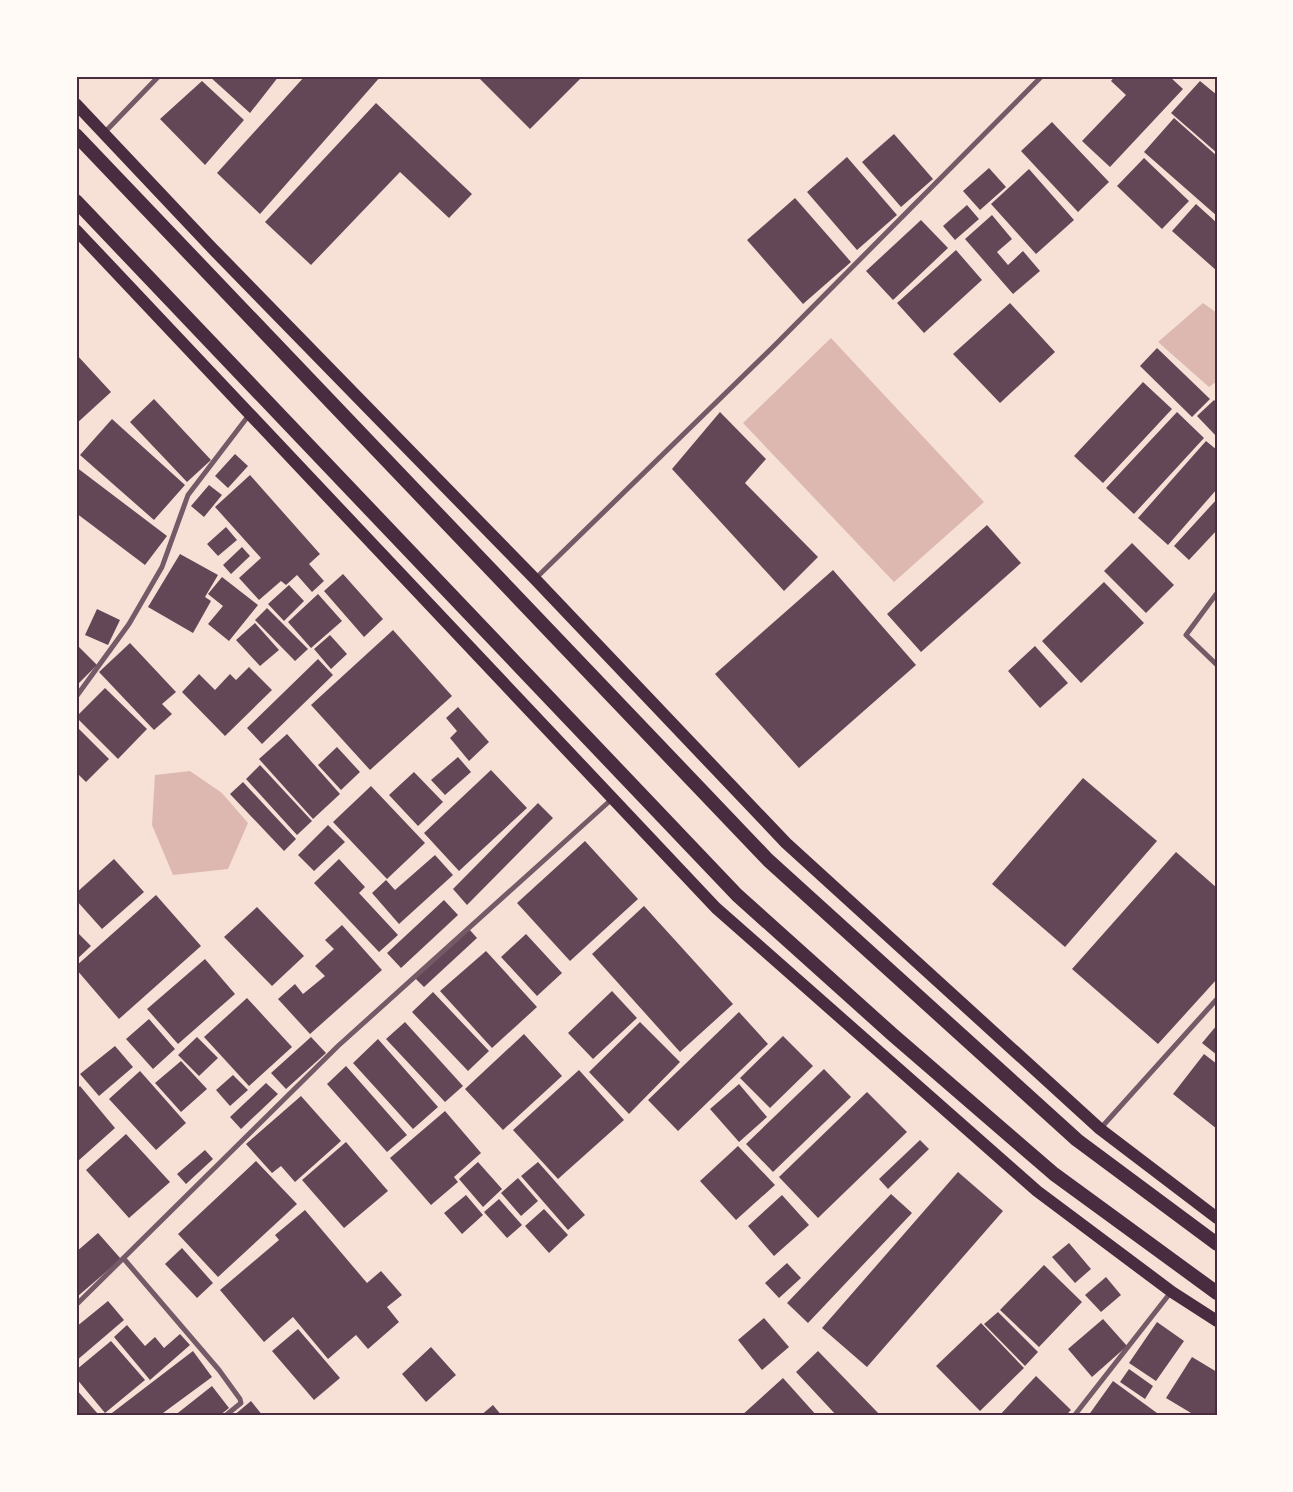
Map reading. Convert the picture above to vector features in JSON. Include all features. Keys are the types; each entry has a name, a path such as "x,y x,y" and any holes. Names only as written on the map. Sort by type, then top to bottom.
{"highway":[{"path":"76,135 768,860 1078,1140 1217,1244"},
{"path":"76,201 737,896 893,1036 1054,1174 1217,1293"}],"main road":[{"path":"76,104 218,254 535,579 786,843 1100,1129 1217,1218"},
{"path":"76,230 250,412 716,908 1037,1191 1172,1292 1217,1321"}],"street":[{"path":"104,134 159,76"},
{"path":"535,579 774,346 1042,76"},
{"path":"76,697 129,624 162,567 188,495 250,412"},
{"path":"1217,593 1186,635 1217,664"},
{"path":"76,1305 338,1046 612,799"},
{"path":"1100,1129 1217,999"},
{"path":"124,1259 219,1370 240,1399 241,1403 225,1416"},
{"path":"1074,1416 1172,1292"}],"shaded area":[{"path":"1203,303 1217,313 1217,381 1209,387 1158,342"},
{"path":"831,338 984,502 894,582 743,423"},
{"path":"190,771 222,793 248,823 228,869 173,875 152,825 155,775"}],"building":[{"path":"209,76 279,76 250,113"},
{"path":"305,76 381,76 260,214 217,173"},
{"path":"477,76 583,76 530,129"},
{"path":"1115,76 1169,76 1183,89 1110,167 1082,141 1126,95 1111,81"},
{"path":"202,81 244,120 205,165 160,119"},
{"path":"1200,81 1217,95 1217,153 1171,113"},
{"path":"376,103 472,194 449,218 400,172 311,265 265,222"},
{"path":"1174,118 1217,156 1217,216 1144,152"},
{"path":"1052,122 1109,182 1078,212 1021,151"},
{"path":"894,134 933,179 901,207 862,162"},
{"path":"847,157 897,215 857,250 807,192"},
{"path":"1144,158 1189,201 1162,229 1117,186"},
{"path":"989,168 1006,187 980,210 963,191"},
{"path":"1029,169 1074,220 1036,254 991,204"},
{"path":"795,198 851,262 803,304 747,240"},
{"path":"1196,204 1217,223 1217,271 1172,231"},
{"path":"967,205 979,219 955,240 943,226"},
{"path":"992,215 1012,239 997,252 1008,265 1023,251 1040,271 1013,294 965,239"},
{"path":"921,220 948,248 893,300 866,271"},
{"path":"956,250 982,280 924,333 897,303"},
{"path":"1010,303 1055,352 1000,403 953,354"},
{"path":"1157,348 1210,399 1192,417 1140,366"},
{"path":"76,354 111,392 76,424"},
{"path":"1143,382 1172,409 1103,483 1074,456"},
{"path":"154,399 211,460 187,482 130,422"},
{"path":"1214,400 1217,403 1217,437 1197,416"},
{"path":"720,412 766,459 745,483 818,557 784,591 672,469"},
{"path":"1177,412 1204,438 1134,514 1106,488"},
{"path":"112,419 185,485 154,520 80,455"},
{"path":"1206,441 1217,450 1217,489 1168,545 1138,518"},
{"path":"235,454 248,466 228,488 215,476"},
{"path":"76,467 167,536 145,565 76,513"},
{"path":"250,475 320,554 309,564 324,581 312,592 297,575 286,585 281,581 259,600 239,578 261,558 215,507"},
{"path":"209,485 222,495 204,517 191,506"},
{"path":"1217,499 1217,530 1189,560 1174,546"},
{"path":"987,525 1021,563 921,652 887,614"},
{"path":"226,527 237,540 218,556 207,544"},
{"path":"1132,543 1174,585 1146,613 1104,571"},
{"path":"242,547 250,556 231,574 223,565"},
{"path":"180,554 218,575 205,597 211,601 193,633 148,607"},
{"path":"833,570 916,665 799,768 715,674"},
{"path":"343,574 383,619 364,637 324,591"},
{"path":"222,577 258,605 229,641 208,624 223,606 208,594"},
{"path":"1104,582 1144,623 1081,683 1042,641"},
{"path":"289,585 304,601 284,621 268,604"},
{"path":"318,594 342,621 311,648 288,622"},
{"path":"267,608 308,649 295,661 255,620"},
{"path":"97,609 120,620 108,645 85,635"},
{"path":"255,623 279,650 260,666 236,640"},
{"path":"393,630 452,696 370,770 311,705"},
{"path":"330,635 347,654 331,669 314,649"},
{"path":"130,643 176,692 162,704 172,714 154,730 99,672"},
{"path":"76,644 97,665 76,686"},
{"path":"1035,646 1068,683 1040,708 1008,671"},
{"path":"318,659 333,675 262,744 247,728"},
{"path":"249,667 272,690 225,736 182,692 199,674 215,690 230,674 236,680"},
{"path":"105,688 147,729 118,759 76,717"},
{"path":"458,707 489,742 469,761 450,738 457,731 446,718"},
{"path":"76,726 109,759 86,782 76,772"},
{"path":"287,734 340,794 313,819 259,759"},
{"path":"337,747 360,772 341,790 318,765"},
{"path":"458,757 471,772 445,795 431,780"},
{"path":"260,765 312,821 297,835 246,779"},
{"path":"491,770 527,808 459,871 424,833"},
{"path":"414,772 443,802 418,826 389,795"},
{"path":"1083,778 1157,841 1065,947 992,884"},
{"path":"243,782 296,839 284,851 230,794"},
{"path":"371,786 425,843 387,879 333,822"},
{"path":"538,803 553,818 467,905 453,889"},
{"path":"328,825 345,842 314,871 298,855"},
{"path":"585,841 638,899 570,961 517,903"},
{"path":"1176,852 1217,888 1217,979 1158,1044 1072,969"},
{"path":"435,855 453,875 399,924 372,893 386,880 395,890"},
{"path":"114,859 144,892 102,929 76,900 76,893"},
{"path":"339,859 365,887 359,893 398,935 379,952 314,883"},
{"path":"156,895 201,946 119,1019 76,969 76,966"},
{"path":"444,900 458,915 401,968 387,953"},
{"path":"644,906 733,1004 680,1052 592,954"},
{"path":"257,907 304,956 272,986 224,937"},
{"path":"342,925 382,970 310,1034 278,999 295,984 303,994 325,976 315,966 334,949 325,940"},
{"path":"469,929 477,938 424,987 415,978"},
{"path":"76,931 91,946 76,960"},
{"path":"526,934 562,973 537,996 501,957"},
{"path":"486,951 537,1007 492,1048 440,991"},
{"path":"205,959 235,994 178,1044 147,1009"},
{"path":"612,991 637,1018 593,1059 568,1033"},
{"path":"433,992 489,1051 468,1071 412,1012"},
{"path":"247,998 292,1047 249,1086 204,1037"},
{"path":"739,1012 768,1044 678,1131 648,1100"},
{"path":"149,1019 175,1049 153,1069 126,1039"},
{"path":"405,1022 463,1086 445,1102 386,1039"},
{"path":"640,1022 680,1062 629,1114 589,1072"},
{"path":"1217,1025 1217,1055 1202,1043"},
{"path":"524,1034 562,1076 503,1130 465,1089"},
{"path":"783,1036 813,1066 770,1108 740,1078"},
{"path":"197,1037 218,1058 199,1076 178,1055"},
{"path":"311,1037 326,1053 286,1089 271,1073"},
{"path":"378,1039 438,1107 413,1129 353,1063"},
{"path":"115,1046 133,1067 99,1096 80,1074"},
{"path":"1204,1054 1217,1064 1217,1129 1173,1094"},
{"path":"181,1061 207,1089 181,1112 155,1083"},
{"path":"346,1066 407,1135 387,1152 327,1084"},
{"path":"824,1069 851,1097 773,1172 746,1144"},
{"path":"579,1070 624,1120 558,1179 513,1130"},
{"path":"140,1071 186,1123 156,1150 109,1099"},
{"path":"233,1075 248,1090 230,1106 216,1090"},
{"path":"266,1083 278,1094 241,1129 230,1117"},
{"path":"739,1084 767,1117 739,1142 710,1109"},
{"path":"80,1086 115,1128 78,1161 76,1089"},
{"path":"867,1092 907,1132 818,1218 779,1177"},
{"path":"301,1096 341,1141 295,1182 281,1166 272,1173 246,1144"},
{"path":"445,1111 481,1153 454,1177 458,1182 431,1205 390,1158"},
{"path":"126,1134 170,1182 129,1218 86,1170"},
{"path":"920,1140 929,1149 888,1189 879,1179"},
{"path":"346,1142 388,1191 344,1228 302,1180"},
{"path":"738,1146 775,1185 736,1220 700,1181"},
{"path":"205,1150 213,1159 186,1184 177,1174"},
{"path":"256,1161 297,1204 218,1277 178,1234"},
{"path":"478,1162 502,1189 483,1207 459,1179"},
{"path":"538,1162 585,1215 568,1230 521,1176"},
{"path":"958,1172 1003,1211 867,1367 822,1328"},
{"path":"518,1178 538,1201 521,1216 501,1193"},
{"path":"891,1194 912,1213 808,1323 787,1303"},
{"path":"466,1195 483,1215 462,1234 444,1213"},
{"path":"782,1195 809,1225 774,1256 748,1226"},
{"path":"499,1199 522,1225 507,1238 484,1212"},
{"path":"544,1209 568,1235 549,1253 525,1226"},
{"path":"305,1210 367,1283 381,1271 402,1295 387,1307 399,1322 368,1349 356,1335 328,1359 293,1317 264,1342 220,1290 279,1240 275,1235"},
{"path":"98,1233 121,1259 78,1296 76,1294 76,1252"},
{"path":"1069,1243 1091,1269 1075,1283 1052,1257"},
{"path":"182,1248 213,1283 197,1298 165,1264"},
{"path":"787,1263 801,1278 779,1298 765,1283"},
{"path":"1044,1265 1082,1302 1039,1347 1000,1310"},
{"path":"1106,1277 1121,1295 1101,1312 1085,1295"},
{"path":"108,1301 124,1320 76,1361 76,1327"},
{"path":"998,1312 1038,1352 1025,1366 984,1324"},
{"path":"764,1318 789,1347 762,1370 738,1340"},
{"path":"1103,1319 1127,1346 1092,1377 1068,1349"},
{"path":"1157,1322 1184,1341 1156,1381 1129,1363"},
{"path":"981,1323 1024,1368 980,1411 936,1366"},
{"path":"127,1325 145,1346 155,1337 164,1348 180,1334 190,1345 150,1380 114,1337"},
{"path":"298,1329 340,1378 314,1400 272,1351"},
{"path":"111,1341 145,1380 105,1413 76,1378 76,1370"},
{"path":"431,1347 456,1375 426,1402 402,1374"},
{"path":"193,1351 212,1377 159,1416 108,1416"},
{"path":"818,1351 881,1416 837,1416 796,1372"},
{"path":"1192,1357 1217,1372 1217,1416 1196,1416 1166,1398"},
{"path":"1129,1369 1153,1386 1145,1399 1120,1382"},
{"path":"1036,1376 1071,1410 1065,1416 999,1416"},
{"path":"783,1378 817,1416 741,1416"},
{"path":"1113,1381 1157,1413 1155,1416 1088,1416"},
{"path":"212,1386 229,1408 219,1416 174,1416"},
{"path":"76,1389 98,1414 96,1416 76,1416"},
{"path":"251,1401 263,1416 233,1416"},
{"path":"493,1405 502,1416 480,1416"}]}
